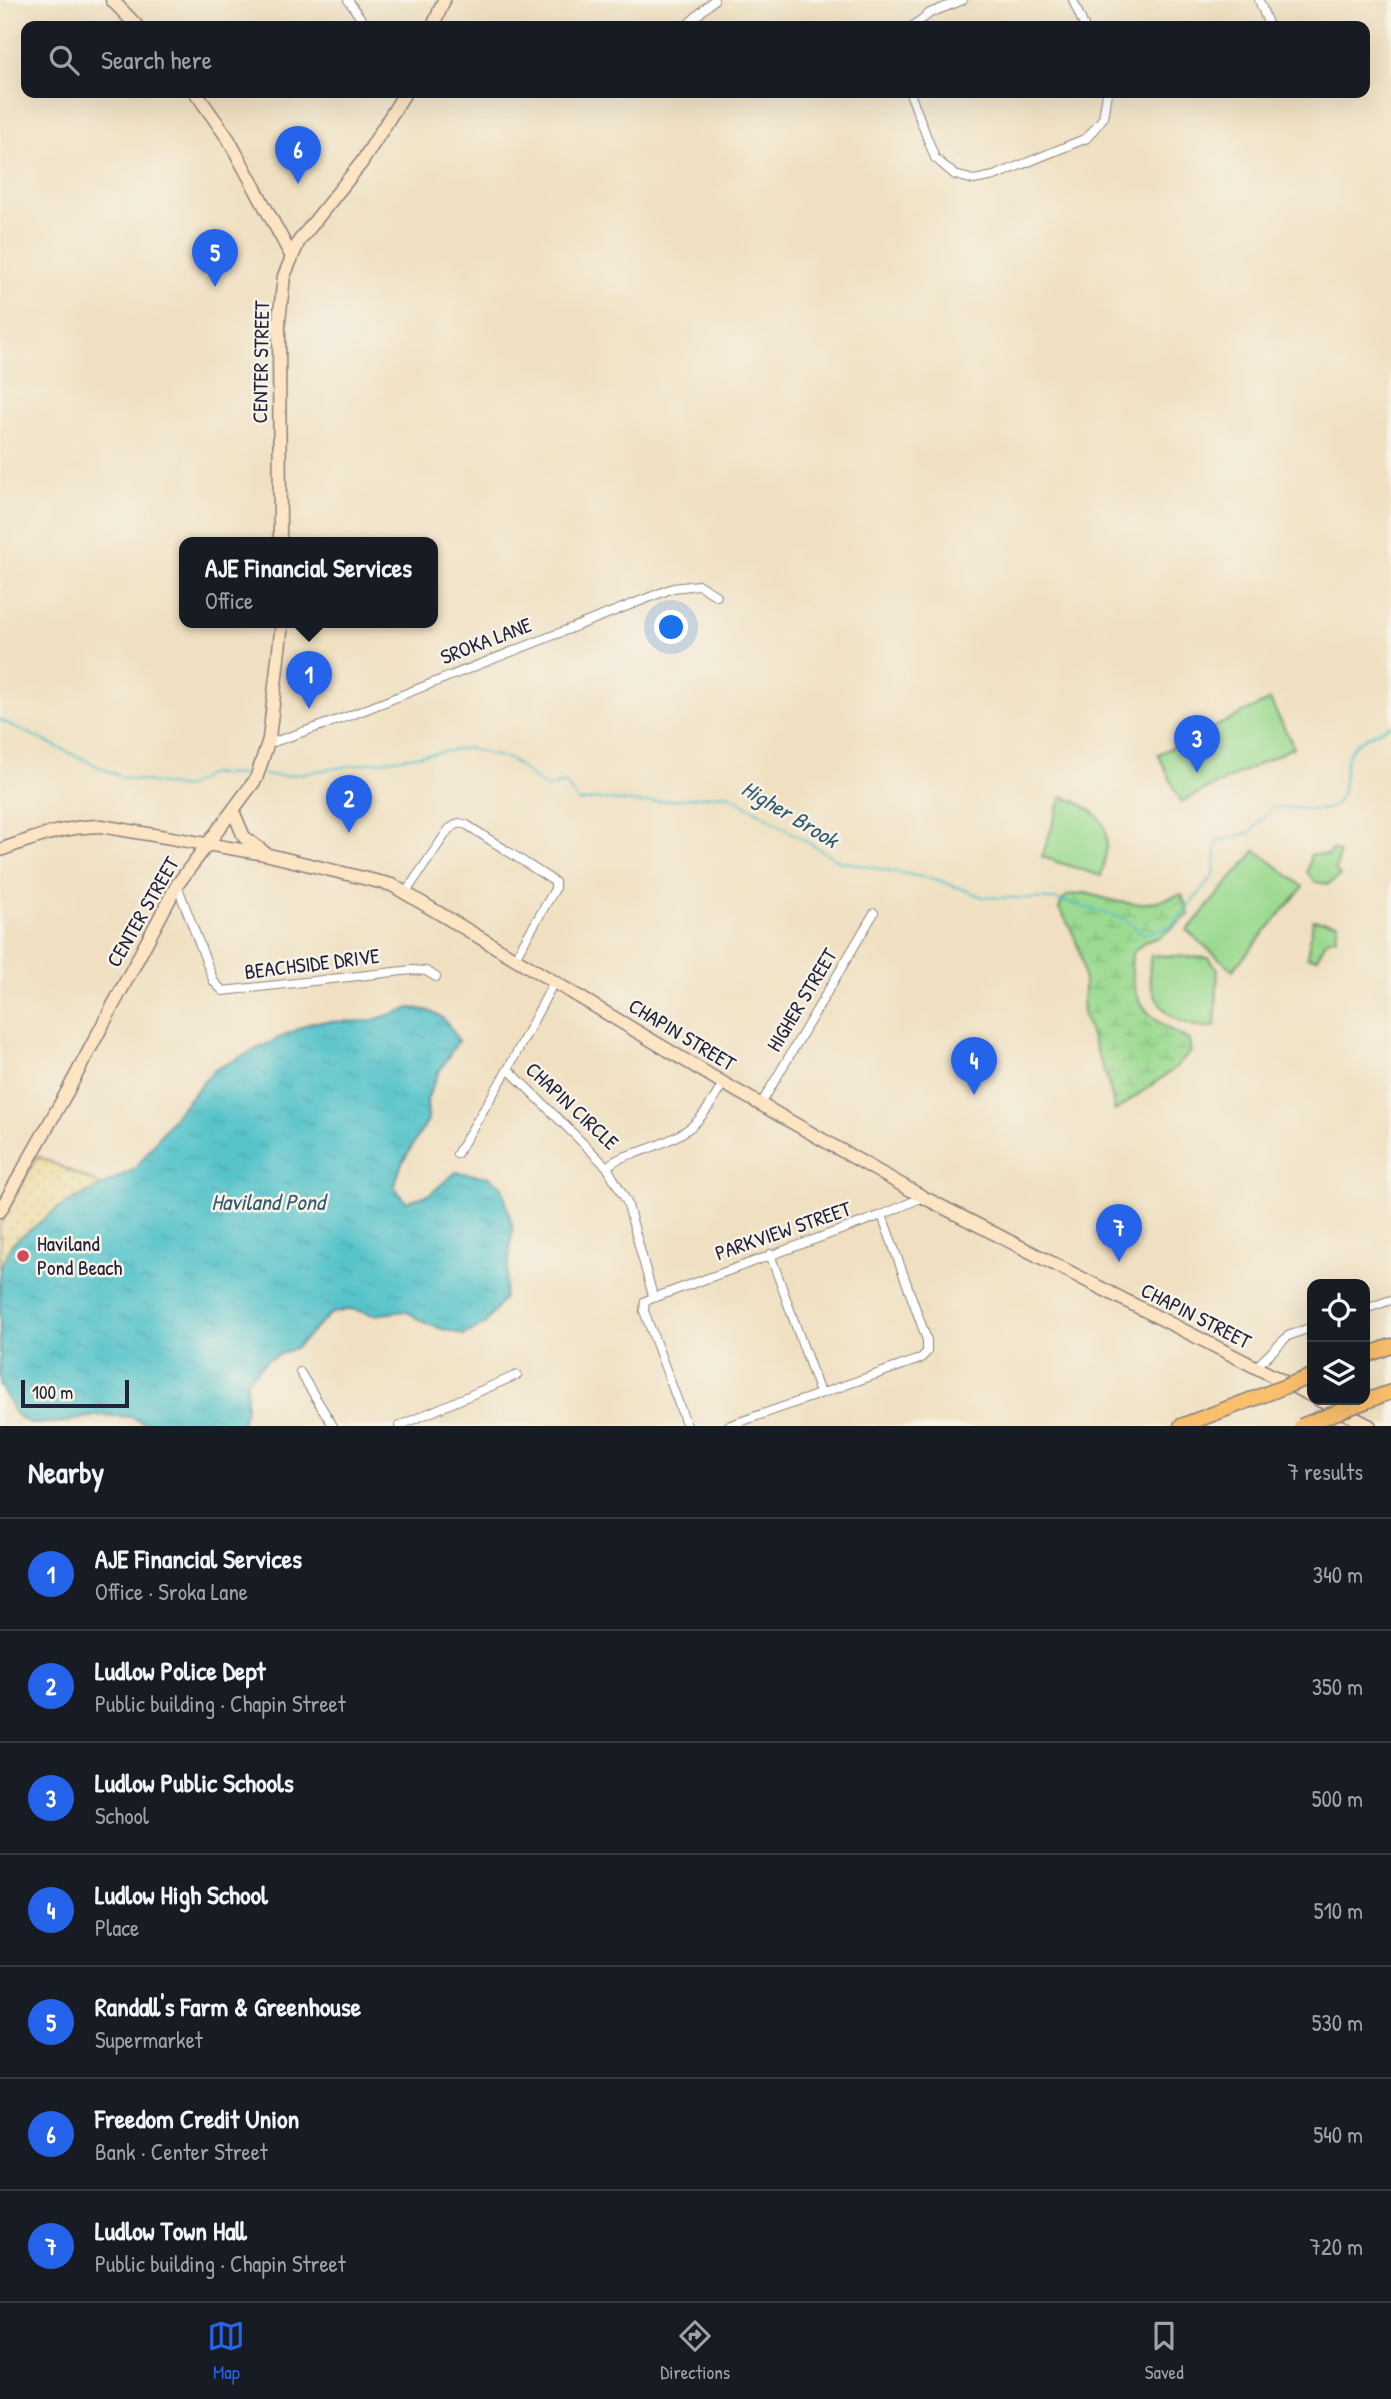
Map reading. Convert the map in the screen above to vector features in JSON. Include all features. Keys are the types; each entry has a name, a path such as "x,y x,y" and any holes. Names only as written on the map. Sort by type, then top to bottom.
{"highway":[{"path":"1370,1354 1391,1346"},
{"path":"1181,1426 1307,1378"},
{"path":"1301,1426 1384,1394"}],"main road":[{"path":"112,0 132,21"},
{"path":"435,21 444,0"},
{"path":"200,98 229,140 292,257"},
{"name":"CENTER STREET","path":"280,537 280,305 284,276 315,218 362,162 402,98"},
{"name":"CENTER STREET","path":"1,1207 177,885 258,773 268,744 281,628"},
{"path":"233,811 244,836 265,854"},
{"name":"CHAPIN STREET","path":"0,850 48,832 77,826 130,829 265,854 380,880 516,956 723,1083 923,1197 1307,1393"},
{"path":"1329,1405 1370,1426"}],"street":[{"path":"348,0 363,21"},
{"path":"691,21 714,0"},
{"path":"919,21 930,13 963,0"},
{"path":"1073,0 1082,21"},
{"path":"1259,0 1267,21"},
{"path":"912,98 935,158 949,172 974,180 994,176 1087,138 1103,118 1106,98"},
{"name":"SROKA LANE","path":"268,744 345,718 673,587 699,585 717,596"},
{"path":"405,892 449,829 459,823 469,825 555,882 555,889 516,956"},
{"name":"BEACHSIDE DRIVE","path":"177,885 214,982 223,991 412,970 426,971 436,977"},
{"name":"HIGHER STREET","path":"761,1104 874,914"},
{"name":"CHAPIN CIRCLE","path":"555,980 508,1069 607,1167 620,1158 683,1135 695,1127 710,1109 723,1083"},
{"path":"457,1154 508,1069"},
{"path":"607,1167 627,1202 653,1296 645,1301 644,1311 687,1426"},
{"name":"PARKVIEW STREET","path":"653,1296 882,1215 923,1197"},
{"path":"728,1426 920,1359 928,1349 882,1215"},
{"path":"770,1254 820,1393"},
{"path":"1370,1307 1391,1300"},
{"path":"1256,1367 1288,1336 1307,1329"},
{"path":"300,1372 315,1392 332,1426"},
{"path":"399,1426 517,1375"}],"green space":[{"path":"1270,700 1294,747 1181,802 1158,754"},
{"path":"1062,796 1090,809 1104,825 1107,846 1101,876 1042,857"},
{"path":"1333,849 1339,853 1336,871 1340,876 1329,884 1315,882 1307,872 1311,854 1328,855"},
{"path":"1256,850 1303,887 1233,970 1187,931"},
{"path":"1086,893 1134,904 1155,902 1182,894 1189,915 1160,937 1144,942 1132,954 1132,970 1134,984 1144,1007 1152,1017 1189,1040 1191,1052 1174,1069 1115,1111 1083,1012 1084,974 1080,954 1070,926 1059,909 1065,897"},
{"path":"1313,920 1338,923 1336,937 1327,940 1317,958 1307,957"},
{"path":"1151,955 1209,958 1218,969 1215,1027 1185,1023 1163,1008 1151,985"}],"sand":[{"name":"Haviland Pond Beach","path":"37,1156 106,1187 0,1372 0,1223"}],"water":[{"name":"Haviland Pond","path":"411,1008 440,1016 450,1026 458,1041 437,1075 427,1100 428,1120 402,1163 394,1186 406,1202 430,1194 456,1172 489,1177 502,1186 513,1229 504,1298 485,1324 464,1335 430,1325 405,1311 374,1315 351,1309 330,1314 297,1347 267,1360 247,1380 246,1408 241,1426 154,1426 130,1417 100,1415 64,1422 32,1424 16,1415 0,1385 0,1269 12,1244 58,1208 135,1169 176,1114 214,1070 312,1022 370,1021"}],"waterway":[{"name":"Higher Brook","path":"0,720 121,777 185,788 209,774 251,775"},
{"name":"Higher Brook","path":"263,775 285,776 467,748 511,760 546,788 565,783 579,802 598,799 643,803 728,794 839,861 938,880 983,897 1055,899 1125,919 1143,934 1172,926 1214,875 1217,841 1251,832 1272,807 1322,810 1335,805 1343,791 1346,762 1353,747 1366,737 1391,725"}],"place":[{"name":"Freedom Credit Union","path":"298,184"},
{"name":"Randall's Farm & Greenhouse","path":"215,287"},
{"name":"AJE Financial Services","path":"309,709"},
{"name":"Ludlow Public Schools","path":"1197,773"},
{"name":"Ludlow Police Dept","path":"349,833"},
{"name":"Ludlow High School","path":"974,1095"},
{"name":"Haviland Pond Beach","path":"23,1256"},
{"name":"Ludlow Town Hall","path":"1119,1262"}]}
